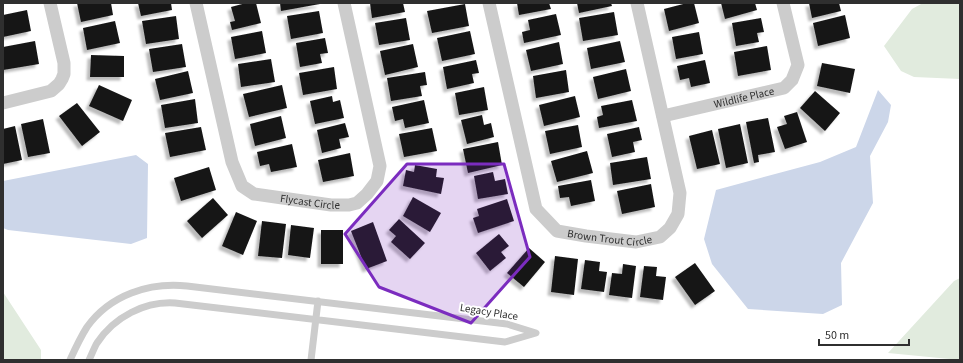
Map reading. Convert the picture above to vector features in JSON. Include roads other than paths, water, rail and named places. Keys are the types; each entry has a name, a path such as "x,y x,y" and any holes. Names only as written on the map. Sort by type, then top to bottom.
{"street":[{"path":"3,103 51,91 62,79 64,74 64,63 50,3"},
{"name":"Flycast Circle","path":"196,3 232,162 242,186 254,194 331,205 349,205 357,203 368,194 377,181 380,166 344,3"},
{"name":"Brown Trout Circle","path":"489,3 536,209 557,232 636,242 660,237 670,228 678,214 680,193 637,3"},
{"name":"Wildlife Place","path":"663,116 784,88 792,80 798,65 783,3"}],"lane":[{"name":"Legacy Place","path":"70,360 87,327 99,314 118,299 132,292 160,286 180,285 507,324 536,333 505,342 176,303 156,304 134,311 120,319 105,333 97,344 89,360"},
{"path":"311,360 318,301"}],"water":[{"path":"878,90 891,105 888,122 870,156 873,203 841,263 842,305 823,314 748,309 712,264 704,239 716,190 820,162 856,147"},
{"path":"136,155 148,164 147,238 131,244 8,230 3,228 3,181"}]}
